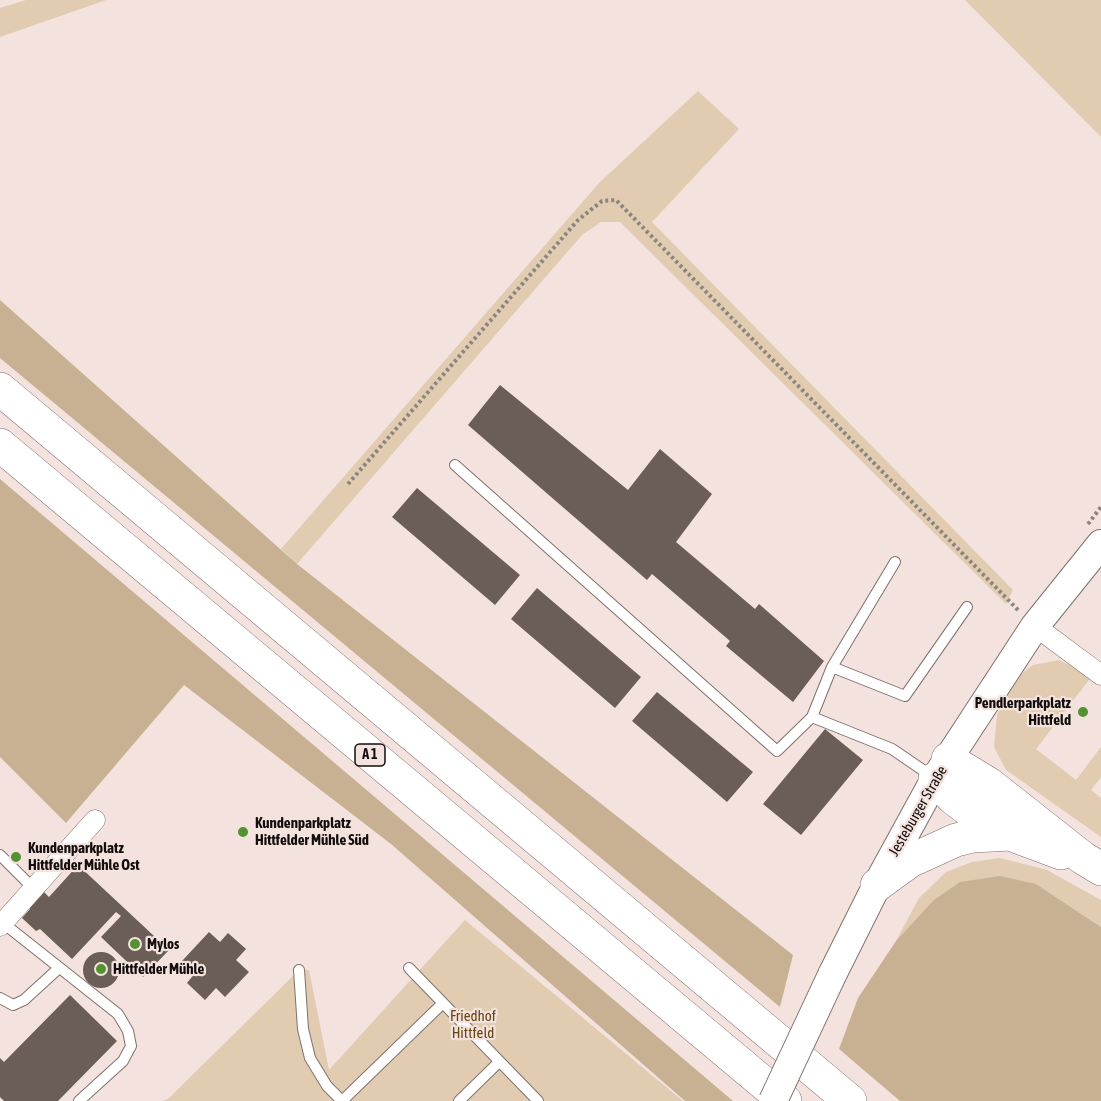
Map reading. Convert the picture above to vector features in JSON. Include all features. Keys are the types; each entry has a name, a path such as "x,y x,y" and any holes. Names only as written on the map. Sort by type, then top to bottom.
{"highway":[{"path":"0,390 850,1101"},
{"name":"A 1","path":"0,445 785,1101"},
{"path":"942,769 953,798 968,810 1010,834 1092,864"},
{"path":"942,769 988,784 1092,864"},
{"path":"877,885 910,861 956,840 973,836 1010,834"}],"main road":[{"name":"Jesteburger Straße","path":"773,1101 877,885 942,769 1035,626 1101,544"}],"street":[{"path":"1035,626 1101,675"},
{"path":"2,925 95,820"}],"lane":[{"path":"455,465 777,751 812,717 832,667 895,562"},
{"path":"832,667 905,696 967,607"},
{"path":"812,717 892,749 916,763 942,769"},
{"path":"0,855 34,889"},
{"path":"2,925 118,1014 128,1031 131,1046 123,1062 79,1101"},
{"path":"0,998 12,1005 24,1000 59,968"},
{"path":"409,968 538,1101"},
{"path":"298,970 303,1029 309,1058 327,1086 342,1101 442,1004"},
{"path":"459,1101 499,1062"}],"path":[{"path":"348,484 578,220 602,201 616,200 1035,626"}],"green space":[{"path":"26,0 106,0 0,37 0,8"},
{"path":"965,0 1101,0 1101,137"},
{"path":"698,91 739,129 652,222 1013,590 1006,604 620,222 601,222 582,235 297,564 281,549 599,183"},
{"path":"1059,660 1092,676 1036,749 1076,780 1101,747 1101,777 1091,790 1101,798 1101,837 1006,770 994,747 997,715 1017,677 1033,665"},
{"path":"1000,858 1047,870 1101,900 1101,927 1036,884 896,941 919,898 946,872 972,862"},
{"name":"Friedhof Hittfeld","path":"465,920 683,1101 162,1101 168,1099 299,970 309,970 329,1070"}],"shaded area":[{"path":"0,300 297,564 793,955 780,1007 0,358"},
{"path":"0,479 733,1101 685,1101 391,844 184,685 66,823 0,757"},
{"path":"1000,876 1036,884 1101,927 1101,1101 900,1101 839,1049 858,998 896,941 934,900 960,882"}],"building":[{"path":"500,385 628,490 660,449 712,494 676,542 755,609 759,604 824,661 793,702 726,646 730,641 652,574 647,580 468,425"},
{"path":"417,488 520,575 495,605 392,517"},
{"path":"537,588 641,677 615,708 511,619"},
{"path":"657,692 753,772 727,802 632,721"},
{"path":"825,729 863,760 801,835 763,804"},
{"name":"Hittfelder Mühle","path":"78,865 169,950 143,977 101,937 121,916 116,912 72,959 40,929 36,931 22,918 30,909 25,903 39,887 49,897"},
{"path":"209,932 220,942 228,933 246,949 236,960 249,972 225,997 216,988 205,1000 187,983 195,973 182,961"},
{"name":"Hittfelder Mühle","path":"101,952 114,957 119,970 114,983 101,988 88,983 83,970 88,957"},
{"path":"70,995 117,1041 58,1101 4,1101 0,1097 0,1058 4,1062"}],"place":[{"name":"Pendlerparkplatz Hittfeld","path":"1083,712"},
{"name":"Kundenparkplatz Hittfelder Mühle Süd","path":"243,832"},
{"name":"Kundenparkplatz Hittfelder Mühle Ost","path":"16,857"},
{"name":"Mylos","path":"135,944"},
{"name":"Hittfelder Mühle","path":"101,969"}]}
